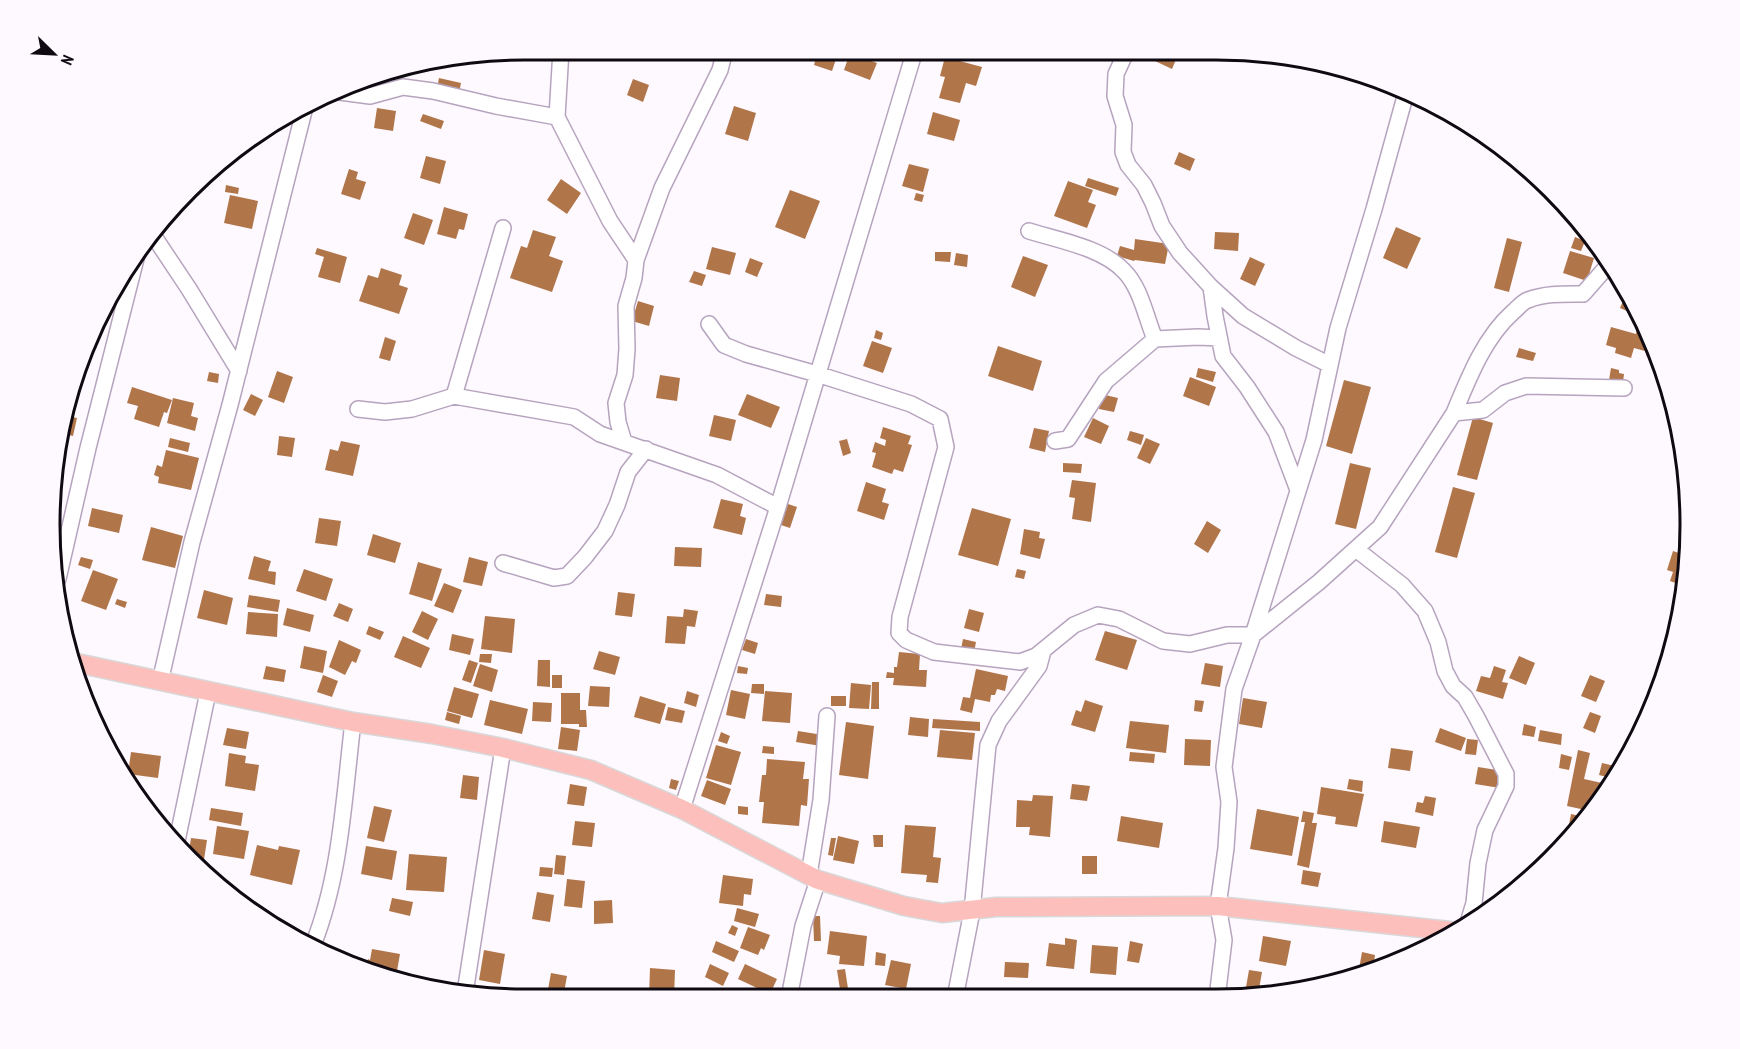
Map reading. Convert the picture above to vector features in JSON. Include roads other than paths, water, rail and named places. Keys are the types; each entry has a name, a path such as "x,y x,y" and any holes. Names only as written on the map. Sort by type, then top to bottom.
{"main road":[{"path":"82,664 353,722 502,748 591,770 682,808 813,877 904,906 942,913 996,907 1218,906 1442,930"}],"street":[{"path":"560,60 557,117 610,221 636,260"},
{"path":"624,442 618,422 616,403 625,375 626,306 634,278 636,260 662,188 720,70 722,60"},
{"path":"682,808 778,507 912,60"},
{"path":"1122,60 1116,74 1114,96 1124,125 1123,152 1128,165 1144,184 1168,235 1180,254 1243,316 1296,348 1330,365"},
{"path":"351,93 370,96 403,87 433,91 557,117"},
{"path":"1218,989 1224,940 1218,906 1226,848 1229,802 1224,767 1234,688 1253,635 1314,440 1338,328 1404,100"},
{"path":"160,682 192,542 239,372 303,116"},
{"path":"453,396 503,228"},
{"path":"1029,231 1103,255 1125,271 1137,292 1155,339"},
{"path":"157,241 239,372"},
{"path":"709,324 724,345 746,354 911,404 940,419 946,447 900,617 900,633 906,640 934,652 1020,662 1036,656 1074,625 1098,615 1119,619 1163,641 1190,644 1227,635 1253,635 1357,550 1380,527 1454,412 1489,339 1507,318 1526,301 1551,294 1583,294 1604,270"},
{"path":"62,563 131,278"},
{"path":"1211,287 1223,356 1247,387 1276,432 1298,490"},
{"path":"1055,441 1068,440 1106,381 1155,339 1219,338"},
{"path":"1454,412 1483,410 1505,393 1526,386 1624,388"},
{"path":"357,410 412,409 453,396 574,417 600,434 717,475 778,507"},
{"path":"503,563 554,578 567,576 605,531 628,472 646,449"},
{"path":"1357,550 1402,585 1425,611 1438,642 1445,671 1453,686 1465,697 1506,774 1506,786 1485,830 1471,913"},
{"path":"957,989 972,911 988,745 999,721 1039,666 1042,651"},
{"path":"178,835 208,692"},
{"path":"791,989 813,877 827,716"},
{"path":"315,939 322,924 333,877 353,722"},
{"path":"466,985 502,748"}]}
